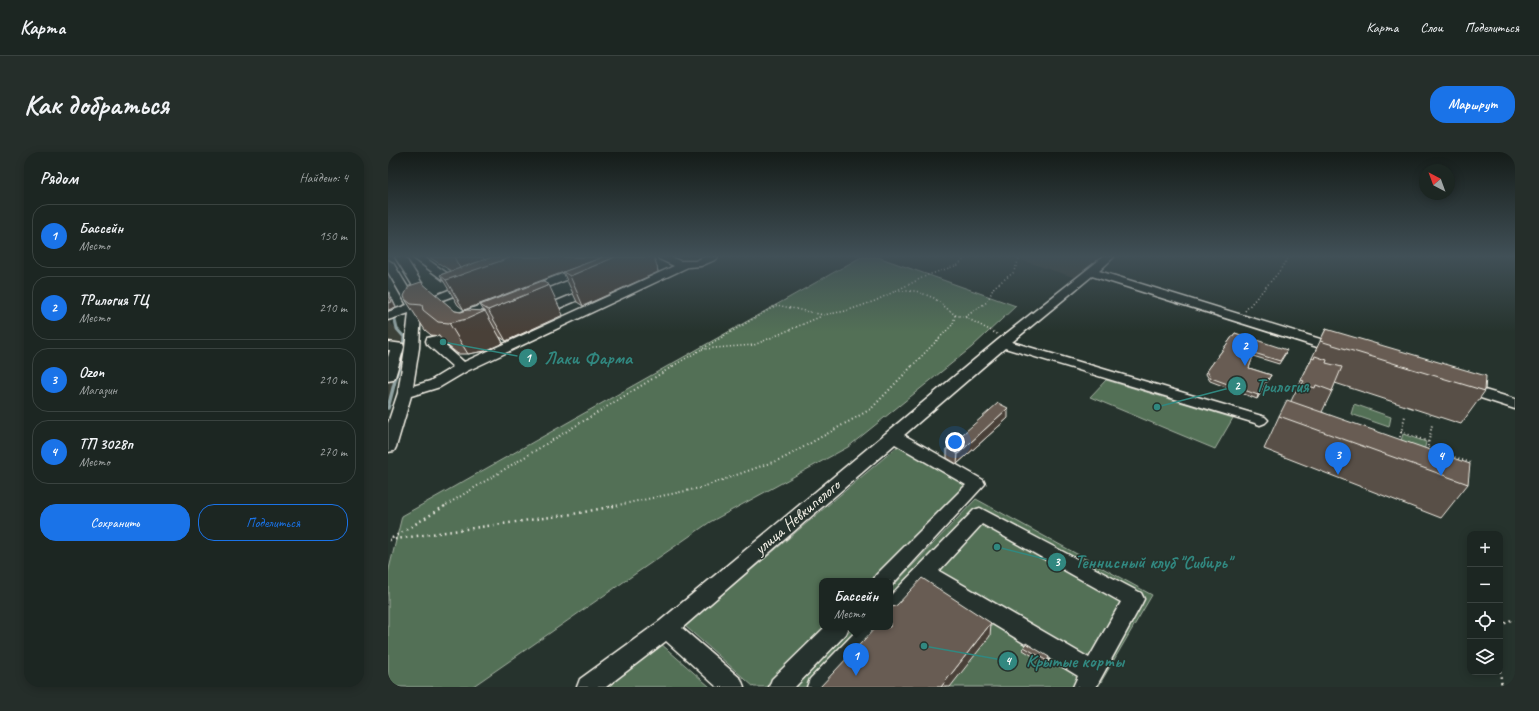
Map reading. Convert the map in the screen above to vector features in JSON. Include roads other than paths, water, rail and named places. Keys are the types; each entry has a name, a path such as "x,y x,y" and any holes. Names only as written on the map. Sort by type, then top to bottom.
{"street":[{"path":"388,316 415,308 479,284 428,302 414,282"},
{"path":"453,282 463,289"},
{"path":"550,282 456,319 464,328 479,338 612,282"},
{"path":"405,393 435,384 462,368 651,282"},
{"name":"улица Невкипелого","path":"588,687 667,628 1003,343 1079,282"},
{"path":"1123,282 1347,352"},
{"path":"388,447 405,393 412,348 415,308 395,284"},
{"path":"436,340 432,341 462,368"},
{"path":"1003,343 1260,420"},
{"path":"388,346 398,347 388,377"},
{"path":"1453,385 1515,404"},
{"path":"886,578 977,484 893,436"},
{"path":"893,607 925,573 980,515 1134,600 1088,680 925,573"},
{"path":"667,628 733,687"},
{"path":"780,687 836,630"},
{"path":"818,687 871,630"}],"waterway":[{"path":"394,316 397,329 404,337 403,347"},
{"path":"399,366 401,355"},
{"path":"388,408 399,365"}],"place":[{"name":"Лаки Фарма","path":"443,342"},
{"name":"ТРилогия ТЦ","path":"1245,366"},
{"name":"Трилогия","path":"1157,407"},
{"name":"Ozon","path":"1338,475"},
{"name":"ТП 3028п","path":"1441,476"},
{"name":"Теннисный клуб \"Сибирь\"","path":"997,547"},
{"name":"Крытые корты","path":"924,646"},
{"name":"Бассейн","path":"856,676"}]}
